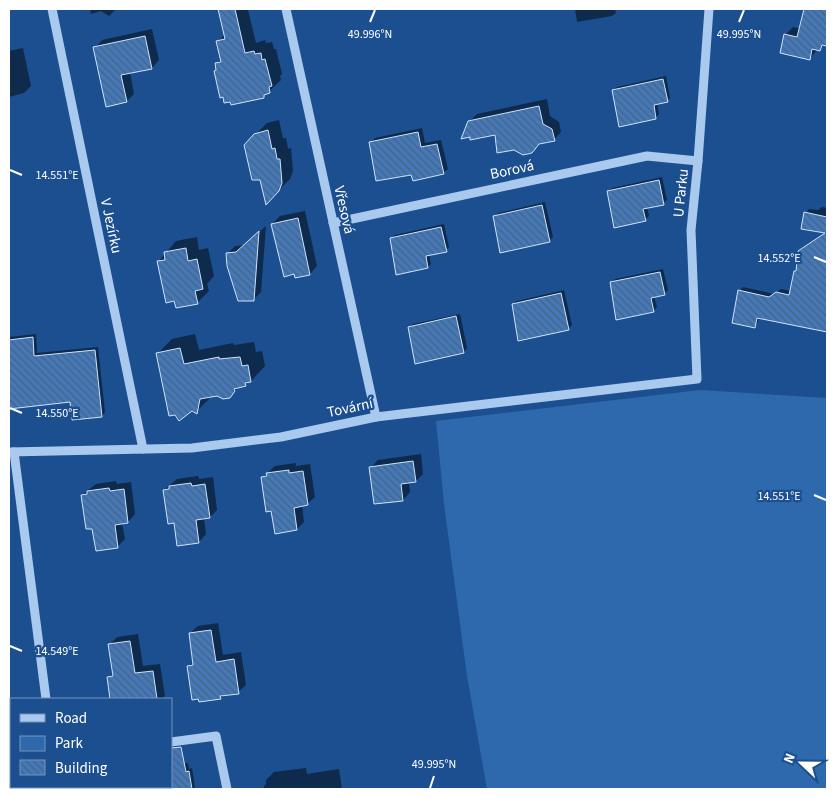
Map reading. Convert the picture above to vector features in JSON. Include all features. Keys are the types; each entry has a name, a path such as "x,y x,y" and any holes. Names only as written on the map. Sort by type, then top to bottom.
{"street":[{"name":"V Jezírku","path":"52,9 142,449"},
{"name":"Vřesová","path":"286,9 376,416"},
{"name":"U Parku","path":"697,379 691,230 709,9"},
{"name":"Borová","path":"333,223 647,156 698,161"},
{"name":"Tovární","path":"12,452 192,448 281,437 376,416 697,379"},
{"path":"12,452 46,698"},
{"path":"172,742 216,736 227,789"}],"green space":[{"path":"700,390 827,398 827,789 487,789 467,676 444,504 436,421"}],"building":[{"path":"218,9 235,9 245,53 254,51 255,54 261,53 262,60 265,59 272,86 269,87 270,93 264,95 264,98 231,105 230,102 224,103 223,97 220,98 214,71 216,70 215,63 221,62 216,41 225,39"},
{"path":"804,9 827,9 827,46 822,45 820,51 812,49 810,60 780,53 784,34 797,37"},
{"path":"145,36 152,69 121,75 127,102 106,107 93,47"},
{"path":"663,79 668,102 654,105 656,119 619,127 612,90"},
{"path":"539,106 543,124 552,129 555,141 539,144 532,153 523,155 514,150 497,153 495,135 470,140 470,137 461,139 468,121"},
{"path":"268,130 272,149 275,148 277,159 280,159 282,183 279,191 266,205 260,180 252,180 244,145 254,134"},
{"path":"418,132 421,147 437,144 444,174 413,181 411,175 376,181 369,142"},
{"path":"659,180 664,205 643,209 646,221 614,228 607,191"},
{"path":"542,205 550,242 500,253 493,216"},
{"path":"804,212 827,217 827,332 757,318 755,328 732,323 738,290 769,297 776,292 789,295 794,271 796,271 798,251 825,233 801,229"},
{"path":"298,218 310,275 295,278 294,274 284,277 271,224"},
{"path":"441,227 447,252 426,256 428,268 396,275 390,238"},
{"path":"259,231 254,301 238,301 227,266 226,253 236,252"},
{"path":"186,248 188,261 197,259 203,289 195,291 198,304 176,308 174,301 166,303 157,261 165,260 164,252"},
{"path":"660,272 665,295 651,298 654,312 616,320 610,282"},
{"path":"561,293 569,330 518,341 512,304"},
{"path":"456,316 464,353 415,364 408,327"},
{"path":"33,337 34,356 95,350 102,417 72,420 70,402 9,409 9,340"},
{"path":"180,348 184,364 219,357 219,359 240,357 242,366 248,365 251,382 245,383 246,386 234,389 235,391 230,398 223,399 217,396 200,399 197,414 192,411 179,421 175,415 169,416 156,353"},
{"path":"413,461 416,482 401,484 403,501 374,504 369,467"},
{"path":"289,470 289,473 303,471 308,505 294,508 297,530 275,534 271,511 266,512 261,477 267,476 266,473"},
{"path":"191,483 192,486 205,484 210,518 196,520 199,543 177,546 174,523 168,524 163,490 169,489 169,486"},
{"path":"109,488 110,491 124,489 128,523 115,525 118,548 96,551 92,529 86,529 81,495 87,494 87,491"},
{"path":"211,630 216,662 234,659 239,694 220,696 221,699 199,702 198,699 192,700 187,666 193,665 189,633"},
{"path":"130,641 135,673 153,671 157,698 110,698 107,677 113,676 108,644"},
{"path":"181,747 186,772 189,771 192,789 171,789 172,748"}]}
